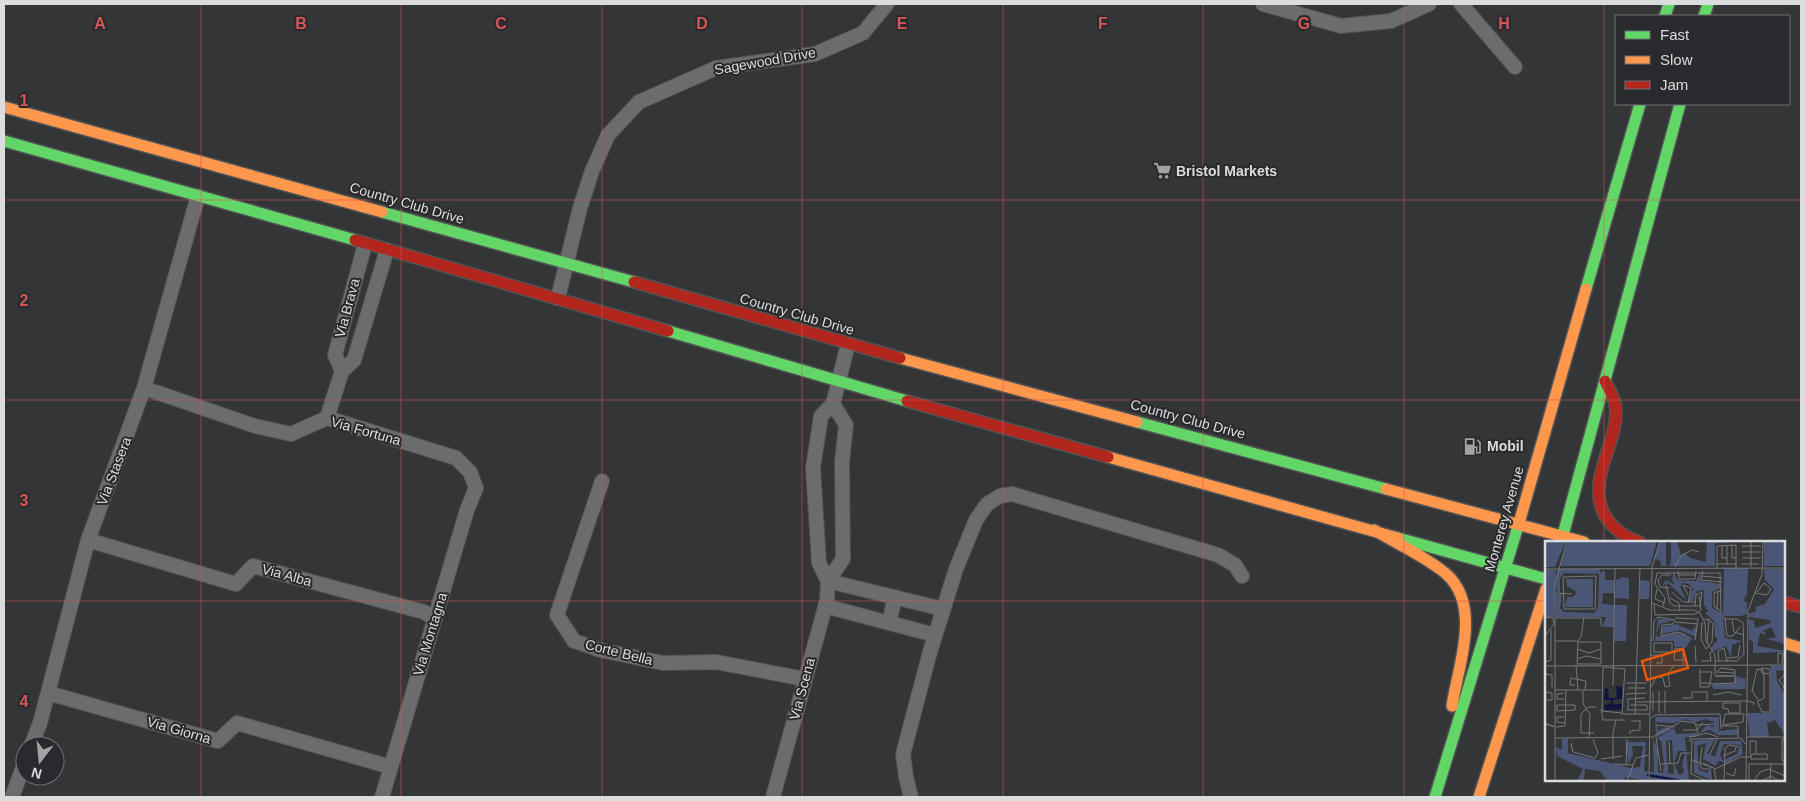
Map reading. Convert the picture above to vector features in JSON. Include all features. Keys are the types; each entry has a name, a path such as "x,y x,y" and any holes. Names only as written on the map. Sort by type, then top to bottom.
{"main road":[{"name":"Monterey Avenue","path":"1435,797 1506,567 1640,105"},
{"path":"1562,539 1680,105"},
{"name":"Country Club Drive","path":"4,107 566,263 848,344 1518,523 1562,539 1577,541"},
{"path":"4,141 558,298 839,382 1545,579"},
{"path":"1605,381 1616,410 1597,488 1599,502 1603,513 1617,531 1625,538 1636,541"},
{"path":"1374,530 1442,570 1452,579 1462,596 1467,617 1454,688 1445,764"},
{"path":"1480,797 1545,592"},
{"path":"1785,602 1801,607"},
{"path":"1785,644 1801,648"}],"street":[{"name":"Sagewood Drive","path":"558,298 580,208 600,153 608,135 639,102 716,68 815,54 863,33 887,4"},
{"path":"1263,4 1341,26 1391,21 1429,4"},
{"path":"1461,4 1515,67"},
{"name":"Via Stasera","path":"34,736 48,693 88,540 144,388 198,196"},
{"name":"Via Brava","path":"342,371 335,355 365,244"},
{"name":"Via Brava","path":"327,418 342,371 354,360 387,250"},
{"name":"Via Scena","path":"828,581 819,563 814,468 821,416 832,404 848,344"},
{"name":"Via Fortuna","path":"144,388 255,426 291,434 327,418 456,458 470,472"},
{"name":"Via Scena","path":"773,797 825,606 828,581 843,559 842,472 846,425 832,404"},
{"name":"Via Montagna","path":"382,797 476,488 470,472"},
{"name":"Corte Bella","path":"602,481 557,615 574,641 600,650 663,663 716,662 805,679"},
{"path":"911,797 903,754 935,635 957,566 976,520 986,504 1000,496 1012,494 1218,555 1235,565 1242,576"},
{"name":"Via Alba","path":"88,540 236,584 253,566 424,612 435,619"},
{"path":"828,581 943,609"},
{"path":"889,623 895,597"},
{"path":"825,606 935,635"},
{"name":"Via Giorna","path":"48,693 218,741 237,723 391,767"}],"traffic: fast":[{"path":"1665,15 1669,4"},
{"path":"1704,15 1708,4"},
{"path":"1586,289 1640,105"},
{"path":"1561,541 1680,105"},
{"path":"4,141 355,240"},
{"path":"382,212 634,282"},
{"path":"668,331 907,401"},
{"path":"1137,422 1386,489"},
{"path":"1435,797 1519,523"},
{"path":"1398,538 1545,579"}],"traffic: slow":[{"path":"4,107 382,212"},
{"path":"1519,523 1586,289"},
{"path":"900,358 1137,422"},
{"path":"1108,457 1398,538"},
{"path":"1386,489 1580,541"},
{"path":"1374,530 1416,553 1440,569 1454,582 1462,598 1465,615 1465,633 1452,706"},
{"path":"1479,797 1545,592"},
{"path":"1785,643 1801,648"}],"traffic: jam":[{"path":"355,240 668,331"},
{"path":"634,282 900,358"},
{"path":"1605,381 1614,398 1616,410 1615,423 1601,475 1600,501 1604,514 1615,528 1623,535 1637,541"},
{"path":"907,401 1108,457"},
{"path":"1785,602 1801,607"}],"place":[{"name":"Bristol Markets","path":"1162,171"},
{"name":"Mobil","path":"1473,446"}]}
